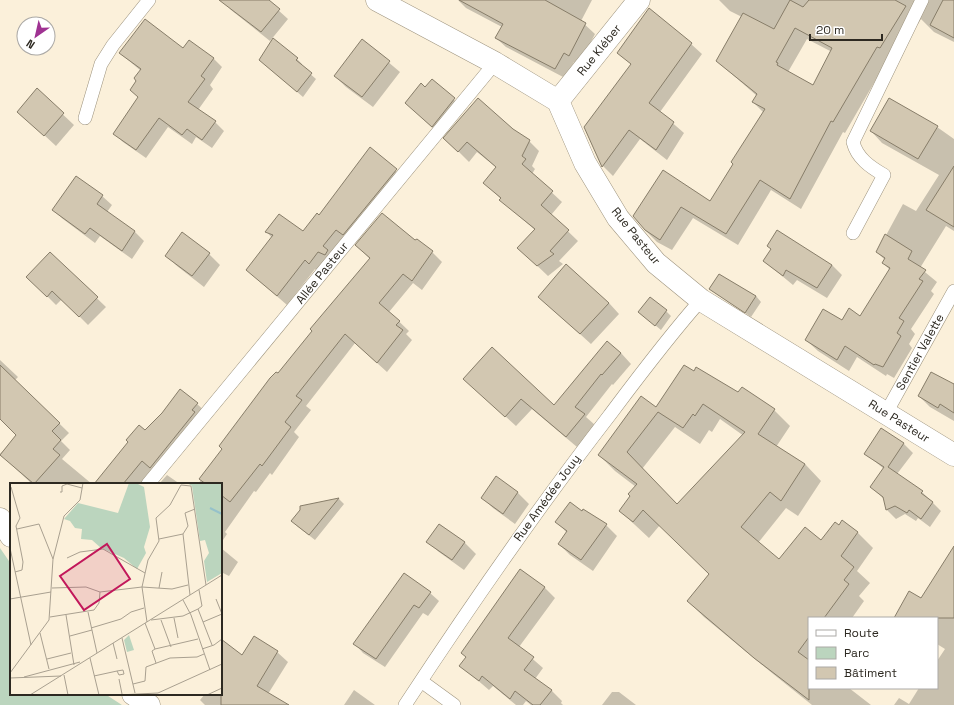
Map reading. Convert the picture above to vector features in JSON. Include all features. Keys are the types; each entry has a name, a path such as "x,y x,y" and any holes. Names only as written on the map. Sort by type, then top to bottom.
{"street":[{"path":"377,0 495,63 558,101"},
{"name":"Rue Kléber","path":"558,101 639,0"},
{"name":"Rue Pasteur","path":"558,101 585,163 618,218 656,263 701,300 954,455"},
{"path":"0,519 10,534"},
{"path":"134,695 149,705"}],"lane":[{"path":"85,118 101,64 113,45 149,0"},
{"path":"853,233 884,175 872,168 856,153 853,142 922,0"},
{"name":"Allée Pasteur","path":"149,483 495,63"},
{"name":"Sentier Valette","path":"886,412 954,291"},
{"name":"Rue Amédée Jouy","path":"405,705 486,584 575,459 676,327 701,300"},
{"path":"421,681 454,705"}],"green space":[{"path":"0,548 10,563 10,695 107,695 122,705 0,705"}],"building":[{"path":"219,0 269,0 280,9 261,32"},
{"path":"459,0 545,0 586,23 569,56 564,53 555,69 495,38 503,24"},
{"path":"790,0 803,7 809,0 895,0 906,6 880,48 877,47 833,122 831,121 790,199 760,180 726,234 681,207 660,240 645,230 633,216 663,170 710,201 733,164 731,162 765,109 752,102 757,94 716,61 743,13 774,29","holes":["795,28 832,48 813,85 777,65 778,63 776,62"]},
{"path":"943,0 954,0 954,38 930,25"},
{"path":"649,8 692,43 649,103 674,122 656,150 629,130 602,167 584,127 631,64 617,53"},
{"path":"145,19 183,48 189,40 214,58 201,76 205,79 188,102 216,121 202,140 187,129 182,135 159,118 136,150 113,134 138,97 130,90 136,81 134,78 141,69 119,53"},
{"path":"273,38 298,58 296,60 312,73 297,92 259,60"},
{"path":"362,39 390,61 362,97 334,76"},
{"path":"432,79 455,98 432,127 405,103 421,83 425,87"},
{"path":"37,88 64,113 44,136 17,112"},
{"path":"478,98 513,129 530,140 522,156 526,159 522,164 553,191 541,205 569,230 550,251 554,254 537,266 517,248 535,229 499,200 501,198 483,183 496,167 467,142 458,152 443,138"},
{"path":"889,98 938,126 918,159 870,131"},
{"path":"370,147 397,169 343,235 336,230 323,246 328,250 325,255 318,252 309,264 305,260 277,296 246,270 273,235 265,232 279,214 303,231 317,213 319,215"},
{"path":"954,166 954,227 926,210"},
{"path":"76,176 103,195 97,204 135,231 122,251 90,228 85,234 52,210"},
{"path":"382,213 415,240 417,239 433,251 412,281 403,274 379,303 400,321 396,325 403,330 377,363 345,334 296,396 302,400 285,422 291,427 262,466 260,464 230,502 222,496 222,483 205,483 199,479 222,449 219,446 270,378 276,372 278,373 312,331 310,329 370,258 355,245"},
{"path":"777,230 832,265 817,288 786,270 783,276 763,261 771,249 767,246"},
{"path":"182,232 210,253 192,276 165,256"},
{"path":"885,234 912,251 908,259 926,270 919,279 923,281 899,318 904,321 897,333 901,336 883,367 874,365 845,346 837,360 805,340 823,309 842,320 849,308 860,316 890,268 882,263 885,258 876,252"},
{"path":"50,252 98,297 79,317 52,291 47,297 26,277"},
{"path":"566,264 609,303 580,334 538,297"},
{"path":"719,274 756,296 745,313 709,289"},
{"path":"650,297 667,310 655,326 638,312"},
{"path":"607,341 621,353 602,375 601,374 575,407 585,414 566,437 521,399 505,417 463,379 492,347 554,405"},
{"path":"0,365 60,423 52,431 61,440 53,449 60,455 35,483 33,483 0,455 16,435 0,419"},
{"path":"684,365 694,371 696,367 738,392 742,387 775,409 758,434 805,464 781,501 770,492 741,527 779,559 805,527 821,540 835,522 839,525 842,520 858,532 841,556 854,567 844,580 849,584 825,617 808,617 808,638 798,652 808,659 809,700 754,658 687,601 709,574 643,510 633,522 619,511 630,496 628,494 637,484 598,455 641,396 656,407","holes":["703,404 745,432 677,504 627,452 658,412 683,428 693,414 695,416"]},
{"path":"931,372 954,384 954,413 940,404 938,408 918,396"},
{"path":"180,389 198,403 192,410 195,412 150,468 142,461 124,483 95,483 128,442 126,440 139,425 145,430 162,413"},
{"path":"881,428 904,443 888,467 923,491 921,493 933,502 921,519 909,510 907,513 895,506 886,510 883,497 870,487 884,467 864,454"},
{"path":"496,476 518,492 503,514 481,498"},
{"path":"339,498 309,535 291,521 300,510 300,506"},
{"path":"570,502 582,511 583,509 607,524 581,560 558,544 567,531 555,522"},
{"path":"439,524 465,542 452,560 426,542"},
{"path":"954,546 954,618 895,617 909,591 921,598"},
{"path":"520,569 545,587 508,638 534,657 524,670 552,690 540,705 533,705 515,691 510,699 482,676 479,681 459,666 466,657 461,653"},
{"path":"404,573 431,592 419,608 414,605 376,659 353,644"},
{"path":"254,636 278,651 257,686 289,705 221,705 222,640 242,655"}]}
